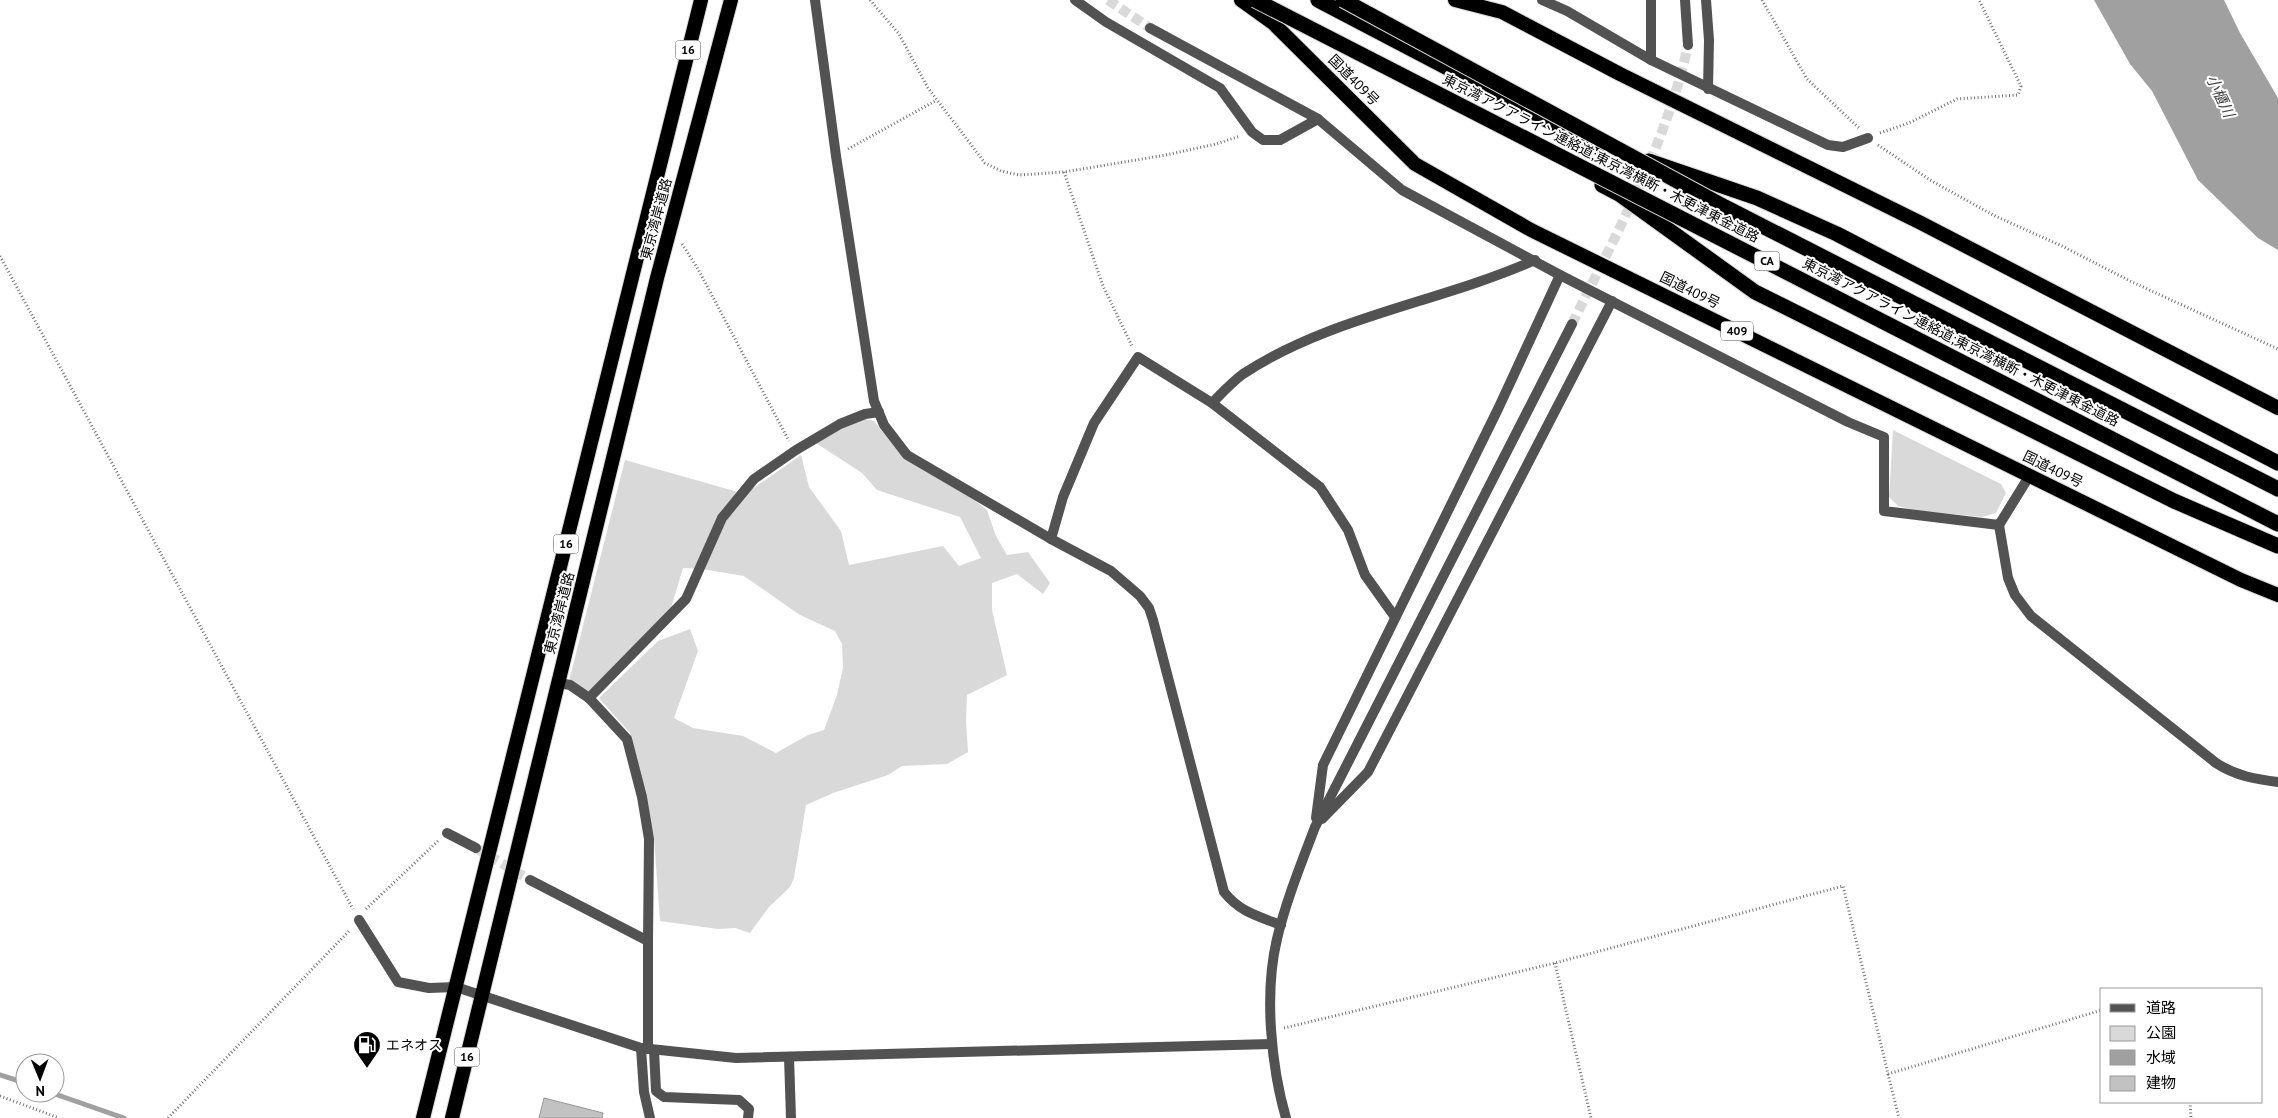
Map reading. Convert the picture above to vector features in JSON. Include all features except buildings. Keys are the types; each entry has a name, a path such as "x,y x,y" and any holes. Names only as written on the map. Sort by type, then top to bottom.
{"highway":[{"name":"東京湾岸道路","path":"423,1118 674,101 702,0"},
{"name":"東京湾岸道路","path":"452,1118 671,227 731,0"},
{"name":"国道409号","path":"1241,0 1273,23 1415,164 1531,230 2241,580 2278,595"},
{"name":"東京湾アクアライン連絡道;東京湾横断・木更津東金道路","path":"1256,0 2278,524"},
{"path":"1266,0 1618,194 1755,292 2174,501 2278,546"},
{"path":"1318,0 1583,139 1757,198 1837,234 2278,463"},
{"name":"東京湾アクアライン連絡道;東京湾横断・木更津東金道路","path":"1343,0 1725,207 2278,489"},
{"path":"1455,0 1502,12 1620,74 1921,223 2278,408"}],"street":[{"path":"815,0 836,156 874,401 884,424 907,455 1051,539 1111,571 1140,596 1149,608 1224,892 1235,905 1253,915 1281,925"},
{"path":"1076,0 1106,22 1220,88 1252,132 1263,140 1280,140 1318,119"},
{"path":"1542,0 1567,11 1652,60 1708,89 1828,145 1843,146 1868,138"},
{"path":"1651,0 1652,60"},
{"path":"1685,0 1688,44"},
{"path":"1706,0 1709,40 1708,89"},
{"path":"1150,28 1318,119 1402,190 1560,275 1848,422 1884,437 1884,511 1999,524"},
{"path":"1212,403 1242,375 1283,351 1377,314 1495,278 1535,260"},
{"path":"1315,827 1323,765 1560,275"},
{"path":"1315,827 1368,772 1612,301"},
{"path":"1286,1118 1272,1044 1271,992 1276,942 1290,891 1315,827 1572,324"},
{"path":"1051,539 1062,497 1094,423 1138,357 1212,403 1320,487 1348,530 1365,575 1396,617"},
{"path":"589,698 686,599 722,518 754,479 796,450 840,424 866,414 879,412"},
{"path":"2030,475 1999,524 2008,578 2015,595 2031,616 2216,764 2229,772 2245,777 2278,782"},
{"path":"559,683 570,686 589,698 627,738 642,797 649,838 648,1049 644,1092 650,1118"},
{"path":"447,833 476,848"},
{"path":"530,880 648,941"},
{"path":"359,920 398,982 429,988 456,988 483,995 648,1049 736,1058 1272,1044"},
{"path":"648,1049 656,1091 664,1097 739,1100 749,1109 748,1118"},
{"path":"789,1056 791,1118"}],"path":[{"path":"870,0 899,34 928,88 985,163 1001,171 1019,175 1064,172 1166,156 1216,144 1252,132"},
{"path":"1762,0 1807,79 1868,138 1930,180 1993,215 2278,349"},
{"path":"1868,138 1909,123 1957,99 2018,96 2021,86 1979,0"},
{"path":"836,156 937,100"},
{"path":"1064,172 1103,286 1138,357"},
{"path":"671,227 698,269 788,440 796,450"},
{"path":"0,256 359,920"},
{"path":"168,1118 359,920 366,908 447,833"},
{"path":"1272,1031 1556,963 1844,886 1899,1118"},
{"path":"1556,963 1591,1118"},
{"path":"1888,1074 2100,1011"},
{"path":"0,1096 58,1118"},
{"path":"2190,1103 2191,1118"}],"green space":[{"path":"861,418 874,421 904,459 973,499 987,510 996,536 1007,555 1028,552 1050,583 1043,594 1017,574 992,583 992,610 1007,675 967,695 968,752 947,764 902,766 888,775 833,793 806,805 794,878 790,887 769,907 750,933 735,928 718,929 660,921 654,838 630,733 599,698 658,641 690,629 698,651 674,718 693,728 743,736 776,753 808,735 824,730 837,695 843,668 842,644 835,631 800,615 744,576 683,568 671,608 588,692 569,681 625,460 745,494 801,455 809,487 841,531 849,565 943,546 959,566 981,558 960,517 877,490 862,473 816,443"},
{"path":"1893,430 2001,484 2006,493 1996,513 1982,517 1914,510 1898,506 1889,497"}],"water":[{"name":"小櫃川","path":"2094,0 2224,0 2240,33 2278,98 2278,250 2258,238 2198,180 2152,91 2130,64"}],"waterway":[{"path":"0,1075 15,1080"},
{"path":"65,1098 124,1118"}],"tunnel":[{"path":"1108,0 1150,28"},
{"path":"1572,324 1623,222 1654,153 1679,81 1688,45"},
{"path":"476,848 530,880"}],"place":[{"name":"エネオス","path":"367,1069"}]}
